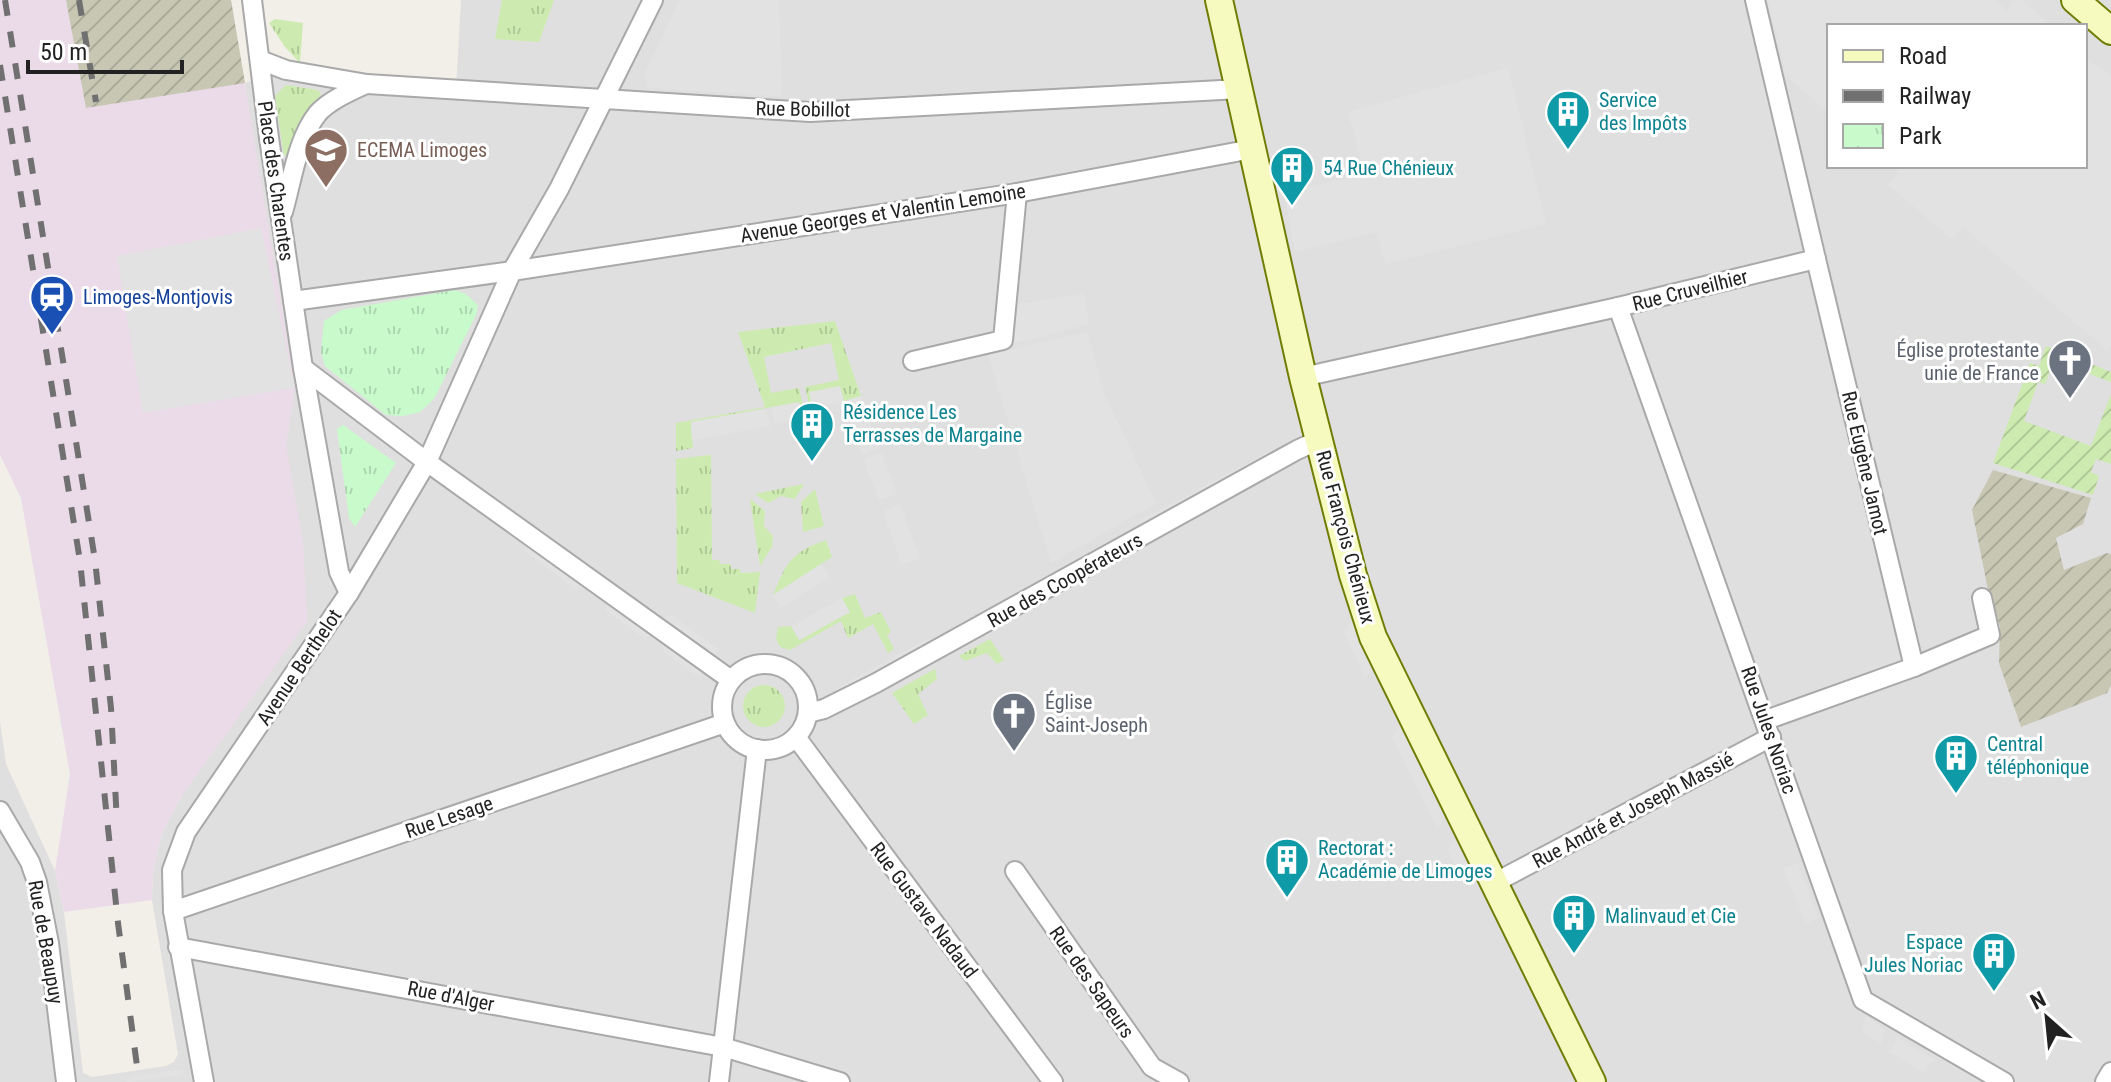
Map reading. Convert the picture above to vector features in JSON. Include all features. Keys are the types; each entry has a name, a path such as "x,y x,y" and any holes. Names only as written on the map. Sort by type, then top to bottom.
{"main road":[{"name":"Rue François Chénieux","path":"1219,0 1303,377 1353,575 1373,637 1592,1082"},
{"path":"2075,0 2111,31"}],"street":[{"name":"Place des Charentes","path":"252,0 303,368 339,572 349,593"},
{"name":"Avenue Berthelot","path":"203,1081 173,911 172,870 186,832 349,593 427,462 512,271 559,189 653,0"},
{"path":"1755,0 1816,259"},
{"name":"Rue Bobillot","path":"260,60 286,70 367,84 810,112 1240,89"},
{"path":"281,219 305,137 319,112 367,84"},
{"name":"Avenue Georges et Valentin Lemoine","path":"512,271 1017,193 1252,149"},
{"path":"913,361 1003,340 1017,193"},
{"name":"Rue Cruveilhier","path":"1303,377 1816,259"},
{"name":"Rue Eugène Jamot","path":"1816,259 1914,667"},
{"path":"293,301 512,271"},
{"name":"Rue Jules Noriac","path":"1618,307 1863,1000 2004,1082"},
{"path":"303,368 427,462 731,680"},
{"name":"Rue des Coopérateurs","path":"808,713 824,709 876,683 1319,440"},
{"path":"1769,728 1990,635 1982,598"},
{"path":"769,664 782,667 802,684 807,696 808,713 796,737 776,748 757,749 738,740 725,723 722,701 731,680 742,670 769,664"},
{"name":"Rue Lesage","path":"173,911 725,723"},
{"name":"Rue André et Joseph Massié","path":"1494,883 1769,728"},
{"name":"Rue Gustave Nadaud","path":"796,737 1053,1082"},
{"path":"719,1082 757,749"},
{"name":"Rue de Beaupuy","path":"0,811 30,862 37,882 49,943 66,1082"},
{"name":"Rue des Sapeurs","path":"1015,871 1152,1067 1179,1082"},
{"name":"Rue d'Alger","path":"178,947 723,1047 840,1082"},
{"path":"2105,1082 2111,1072"}],"shaded area":[{"path":"0,0 231,0 295,388 286,445 303,544 307,621 181,797 162,833 153,870 152,900 64,912 55,871 70,774 21,498 0,455"},
{"path":"66,0 231,0 245,83 86,108"},
{"path":"461,0 2111,0 2111,1082 0,1082 0,722 6,764 55,871 64,912 83,1073 92,1077 166,1066 174,1062 178,1054 152,900 153,870 162,833 181,797 286,446 245,83 286,70 456,89"},
{"path":"680,0 779,0 782,96 649,88 644,74"},
{"path":"1768,0 1993,0 2008,11 2013,0 2022,0 2049,24 1827,24 1827,111 1786,76"},
{"path":"2087,59 2111,76 2111,345 2107,350 1963,227 1952,239 1888,185 1899,173 1894,168 2087,168"},
{"path":"1508,68 1546,224 1386,264 1376,232 1295,252 1284,193 1365,173 1348,112"},
{"path":"261,228 295,388 143,413 117,256"},
{"path":"1084,294 1089,324 1008,345 1011,305"},
{"path":"1087,332 1104,393 1156,503 1051,563 988,355"},
{"path":"840,386 844,401 861,396 880,447 862,454 843,402 813,408 809,392"},
{"path":"799,402 803,419 775,424 771,408"},
{"path":"766,409 770,426 692,440 691,422"},
{"path":"1279,446 1282,451 1142,527 1139,521"},
{"path":"882,453 897,494 879,501 864,459"},
{"path":"1993,470 2091,498 2083,524 2056,538 2064,570 2111,554 2111,685 2107,693 2021,727 1999,663 2000,626 1988,590 1972,510"},
{"path":"900,504 920,558 902,565 883,511"},
{"path":"529,546 581,584 577,590 525,552"},
{"path":"821,564 830,578 780,608 773,595"},
{"path":"842,598 850,612 799,640 791,626"},
{"path":"609,604 651,634 646,640 605,610"},
{"path":"670,614 720,650 715,655 666,619"},
{"path":"1353,620 1374,667 1365,679 1344,631"},
{"path":"929,638 931,643 838,694 835,689"},
{"path":"666,645 704,672 700,678 662,651"},
{"path":"1401,723 1446,814 1437,829 1392,737"},
{"path":"1456,837 1471,868 1462,879 1448,850"},
{"path":"1798,863 1819,918 1806,923 1783,868"},
{"path":"1866,1016 1885,1030 1881,1044 1862,1031"},
{"path":"1898,1038 1934,1059 1924,1073 1889,1052"},
{"path":"182,1069 183,1075 126,1082 130,1077"}],"green space":[{"path":"502,0 554,0 539,42 495,39"},
{"path":"275,19 303,23 300,63 269,23"},
{"path":"286,85 318,90 321,95 299,122 289,154 284,156 275,96"},
{"path":"455,290 466,294 478,305 476,315 434,399 420,412 403,416 386,415 325,366 321,352 324,321 342,310"},
{"path":"835,321 861,396 843,402 810,392 813,408 810,408 805,387 839,380 831,343 764,357 771,393 799,388 804,409 801,410 799,402 691,422 693,448 676,451 676,423 765,407 738,332"},
{"path":"2046,346 2111,372 2111,382 2054,361 2045,384 2038,382 2024,421 2091,446 2111,394 2111,464 2096,459 2091,472 2099,476 2093,495 1993,463 2030,363 2039,366"},
{"path":"343,425 396,463 355,527 349,518 337,429"},
{"path":"711,455 712,560 731,564 731,569 740,569 741,573 760,572 755,613 677,583 676,459"},
{"path":"804,484 795,499 781,496 768,503 755,494"},
{"path":"815,489 824,526 803,532 801,502"},
{"path":"750,499 765,511 764,526 773,536 772,547 760,566"},
{"path":"826,540 832,557 773,595 792,560 805,549"},
{"path":"855,594 865,618 881,612 891,632 887,635 894,649 888,653 873,624 848,638 841,621 790,650 780,647 776,639 778,627 791,626 800,640 849,612 842,598"},
{"path":"990,639 1004,660 997,664 987,653 965,661 959,656"},
{"path":"935,669 937,679 918,694 928,715 914,724 892,693"},
{"path":"764,685 779,691 785,706 779,721 764,727 749,721 743,706 749,691"}],"railway":[{"path":"5,0 95,560 111,708 117,823"},
{"path":"79,0 96,102"},
{"path":"0,65 80,561 118,923 137,1066"}],"place":[{"name":"Service des Impôts","path":"1568,151"},
{"name":"ECEMA Limoges","path":"326,189"},
{"name":"54 Rue Chénieux","path":"1292,207"},
{"name":"Limoges-Montjovis","path":"52,336"},
{"name":"Église protestante unie de France","path":"2070,400"},
{"name":"Résidence Les Terrasses de Margaine","path":"812,463"},
{"name":"Église Saint-Joseph","path":"1014,753"},
{"name":"Central téléphonique","path":"1956,795"},
{"name":"Rectorat : Académie de Limoges","path":"1287,899"},
{"name":"Malinvaud et Cie","path":"1574,955"},
{"name":"Espace Jules Noriac","path":"1994,993"}]}
